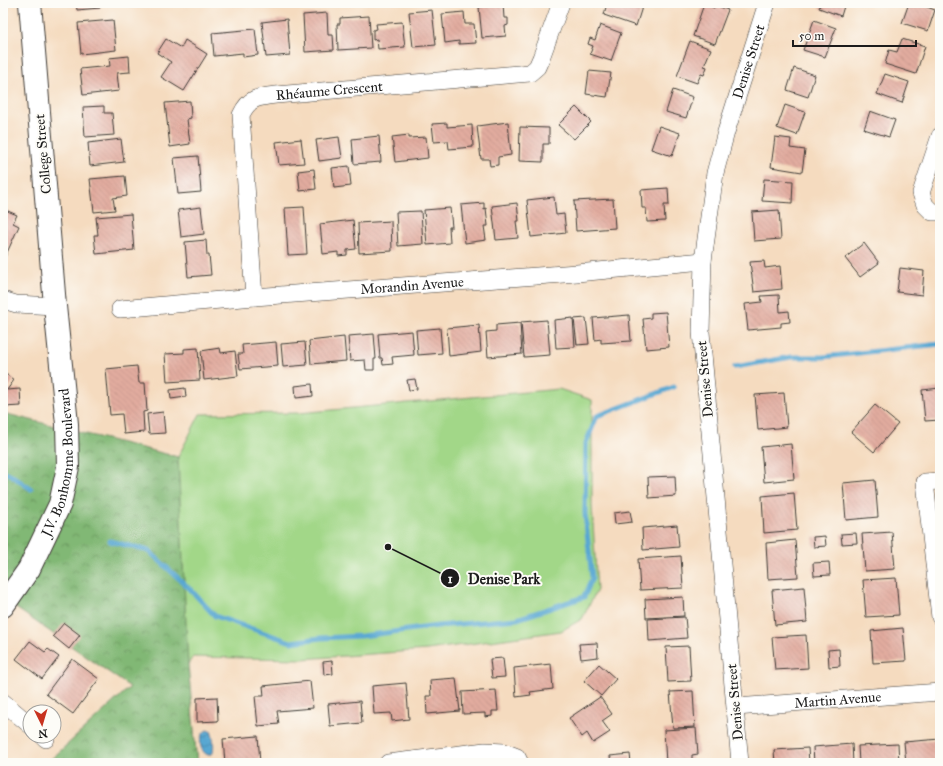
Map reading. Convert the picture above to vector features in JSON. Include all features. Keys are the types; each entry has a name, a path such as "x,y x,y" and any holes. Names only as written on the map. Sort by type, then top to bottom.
{"street":[{"name":"College Street","path":"30,3 54,306"},
{"name":"Rhéaume Crescent","path":"254,297 241,115 246,105 254,98 276,95 530,74 538,67 561,3"},
{"name":"Denise Street","path":"740,763 701,332 703,261 715,173 726,132 767,3"},
{"path":"940,136 921,193 925,205 932,212 940,212"},
{"name":"Morandin Avenue","path":"120,309 254,297 577,273 703,261"},
{"path":"3,300 16,304 54,306"},
{"name":"J.V. Bonhomme Boulevard","path":"3,606 29,569 60,504 68,467 67,424 54,306"},
{"path":"940,481 925,482 940,617"},
{"name":"Martin Avenue","path":"736,707 940,692"},
{"path":"3,702 22,718"},
{"path":"388,763 485,751 504,752 517,757 520,763"}],"green space":[{"path":"559,389 592,400 592,505 597,590 582,619 561,631 427,650 302,659 193,657 188,664 178,457 200,414 299,413"},
{"path":"3,413 178,457 188,664 197,763 47,763 130,687 3,599"}],"water":[{"path":"207,730 211,731 214,742 213,753 208,755 202,750 200,743 202,735"}],"building":[{"path":"76,3 100,3 100,8 77,10"},
{"path":"607,3 643,4 636,26 604,15"},
{"path":"821,3 845,3 841,16 819,8"},
{"path":"909,3 916,3 935,10 928,31 902,23"},
{"path":"503,4 504,18 508,18 508,25 505,26 506,36 482,38 479,7"},
{"path":"704,4 714,8 715,5 728,10 715,44 693,36"},
{"path":"432,10 436,45 413,47 409,12"},
{"path":"464,12 465,24 474,24 476,43 459,44 459,41 445,43 442,14"},
{"path":"327,13 328,35 333,35 334,50 305,52 303,15"},
{"path":"369,16 371,48 338,50 337,24 340,24 340,18"},
{"path":"287,19 290,55 266,57 262,22"},
{"path":"113,20 116,50 81,54 78,23"},
{"path":"814,20 836,28 825,57 803,50"},
{"path":"402,22 405,47 378,49 377,39 373,40 373,30 377,29 376,24"},
{"path":"600,25 621,33 611,61 590,54 593,46 588,44 590,38 595,40"},
{"path":"255,29 258,55 243,57 243,53 214,56 212,33"},
{"path":"166,39 181,48 185,40 207,54 184,91 161,77 171,62 157,53"},
{"path":"902,39 925,46 916,74 885,64 889,50 897,52"},
{"path":"690,41 711,49 704,66 707,67 704,75 701,74 697,83 677,76"},
{"path":"129,56 130,72 117,73 119,91 83,95 80,69 110,66 109,58"},
{"path":"794,68 815,75 808,97 787,90"},
{"path":"589,71 611,73 607,97 586,94"},
{"path":"885,74 909,82 902,103 877,94"},
{"path":"673,90 693,97 686,118 666,112"},
{"path":"190,101 191,118 187,119 190,144 170,147 165,103"},
{"path":"785,105 805,112 797,135 777,128"},
{"path":"104,106 104,113 112,113 114,135 85,137 83,107"},
{"path":"576,107 591,122 574,139 558,125"},
{"path":"870,111 895,120 889,137 864,129"},
{"path":"508,122 511,155 498,157 498,165 490,166 489,159 481,159 477,126"},
{"path":"447,123 447,127 472,125 473,147 449,149 448,141 434,142 432,124"},
{"path":"659,126 680,133 672,156 651,149"},
{"path":"520,127 549,128 549,144 543,144 543,162 519,161"},
{"path":"409,135 409,138 426,137 428,158 395,162 392,137"},
{"path":"379,136 381,162 354,164 352,139"},
{"path":"339,137 342,158 319,161 316,140"},
{"path":"775,137 791,139 790,148 805,150 802,172 771,167"},
{"path":"121,139 124,162 90,166 88,143"},
{"path":"301,139 304,163 279,165 276,142"},
{"path":"198,156 201,192 178,194 174,158"},
{"path":"349,166 351,186 334,188 332,168"},
{"path":"314,169 316,189 300,191 298,171"},
{"path":"125,176 127,196 113,198 115,210 94,212 90,179"},
{"path":"764,179 793,181 792,203 762,201"},
{"path":"668,188 669,205 664,205 665,221 647,222 646,208 642,208 641,190"},
{"path":"554,197 556,215 564,214 566,233 531,237 527,200"},
{"path":"613,199 615,228 576,231 574,201"},
{"path":"484,203 488,226 484,226 486,240 465,243 461,205"},
{"path":"517,203 519,221 516,221 518,238 496,240 492,206"},
{"path":"201,207 204,234 181,237 178,210"},
{"path":"304,207 307,254 288,255 285,208"},
{"path":"450,208 452,227 449,227 450,243 427,245 424,210"},
{"path":"3,209 17,215 13,223 19,226 5,257 3,257"},
{"path":"779,210 781,239 754,241 752,212"},
{"path":"421,211 423,244 398,246 396,212"},
{"path":"131,214 134,250 96,254 94,235 98,235 96,217"},
{"path":"353,220 356,249 347,250 347,255 338,256 338,252 323,254 320,224"},
{"path":"391,221 392,251 359,253 358,223"},
{"path":"206,240 211,275 188,277 185,242"},
{"path":"864,243 879,263 860,277 845,258"},
{"path":"764,261 765,268 780,266 782,289 754,292 750,262"},
{"path":"900,268 924,271 922,295 897,292"},
{"path":"779,295 780,312 789,311 790,322 781,323 781,327 748,330 745,304 762,302 761,296"},
{"path":"666,312 669,347 646,349 643,319 651,318 651,313"},
{"path":"629,315 631,341 601,343 601,339 595,340 593,318"},
{"path":"573,318 575,347 556,348 554,320"},
{"path":"586,318 589,344 577,345 574,319"},
{"path":"547,320 550,355 524,357 521,322"},
{"path":"520,323 522,354 488,357 486,332 496,331 496,325"},
{"path":"479,325 481,352 449,356 447,328"},
{"path":"440,328 442,353 418,355 416,330"},
{"path":"412,331 414,355 392,357 393,364 383,365 382,358 380,358 378,334"},
{"path":"374,334 376,359 374,359 374,370 366,370 365,360 350,361 348,336"},
{"path":"344,337 346,361 311,364 309,341"},
{"path":"276,342 278,366 240,369 238,354 243,354 242,345"},
{"path":"305,342 307,365 283,367 281,344"},
{"path":"198,348 200,380 167,382 165,354 184,353 184,349"},
{"path":"220,348 221,353 235,351 238,376 204,380 201,351"},
{"path":"137,366 139,383 145,383 147,411 143,412 144,432 124,434 122,414 110,415 106,369"},
{"path":"3,372 14,380 7,390 20,389 21,406 3,407"},
{"path":"415,379 417,389 409,390 407,380"},
{"path":"312,384 313,396 296,398 295,386"},
{"path":"185,388 186,397 171,399 170,390"},
{"path":"940,388 940,420 925,421 922,390"},
{"path":"784,393 787,427 758,430 755,395"},
{"path":"875,405 898,424 874,452 851,432"},
{"path":"163,412 165,433 149,434 147,414"},
{"path":"791,444 794,479 764,482 761,447"},
{"path":"675,476 676,496 649,498 648,477"},
{"path":"875,480 878,517 846,520 843,483"},
{"path":"794,493 797,530 764,533 762,496"},
{"path":"630,511 632,522 615,524 614,513"},
{"path":"677,525 679,547 643,550 642,528"},
{"path":"892,532 895,569 865,571 862,534"},
{"path":"856,533 857,543 842,544 841,534"},
{"path":"825,536 826,546 814,547 813,537"},
{"path":"795,540 798,577 768,579 766,543"},
{"path":"681,556 683,588 640,590 638,559"},
{"path":"829,562 830,575 814,576 813,563"},
{"path":"896,578 899,615 866,617 863,580"},
{"path":"804,587 807,622 775,625 772,590"},
{"path":"683,597 684,616 646,618 645,599"},
{"path":"685,617 687,638 649,641 648,619"},
{"path":"64,623 80,635 69,649 53,636"},
{"path":"903,628 906,661 873,663 871,631"},
{"path":"806,635 808,668 775,670 772,637"},
{"path":"30,641 45,652 48,649 59,657 42,679 16,659"},
{"path":"597,643 598,657 581,659 579,644"},
{"path":"689,646 691,681 668,682 666,647"},
{"path":"839,649 840,666 829,667 828,650"},
{"path":"503,658 505,677 492,678 490,659"},
{"path":"72,659 99,679 73,714 62,706 62,704 60,704 46,694"},
{"path":"332,661 333,674 324,675 323,662"},
{"path":"551,664 553,689 530,692 531,695 516,697 514,668"},
{"path":"599,664 616,679 601,696 584,681"},
{"path":"456,678 460,711 427,714 426,696 431,696 430,680"},
{"path":"310,681 313,708 277,711 279,724 258,726 255,696 264,696 263,686"},
{"path":"406,683 409,719 392,721 391,713 374,714 372,686"},
{"path":"496,690 498,711 492,711 492,716 485,717 485,713 463,714 462,692"},
{"path":"693,691 695,727 673,728 670,692"},
{"path":"217,697 218,721 197,722 197,698"},
{"path":"600,697 612,714 602,721 610,732 593,743 587,733 582,737 569,718"},
{"path":"360,701 362,723 330,726 328,704"},
{"path":"696,728 698,754 692,755 692,763 666,763 664,730"},
{"path":"258,736 260,763 225,763 223,739"},
{"path":"940,739 940,763 906,763 904,742"},
{"path":"852,744 853,763 814,763 813,747"},
{"path":"898,744 899,763 859,763 858,746"},
{"path":"808,748 809,763 775,763 774,750"},
{"path":"630,754 631,763 611,763 610,756"}],"waterway":[{"path":"735,367 791,357 823,357 940,344"},
{"path":"110,541 149,551 189,588 215,616 291,642 321,638 362,636 438,626 517,619 584,597 592,578 585,514 586,443 597,416 674,387"},
{"path":"3,472 8,473 31,489"}],"place":[{"name":"Denise Park","path":"388,547"}]}
